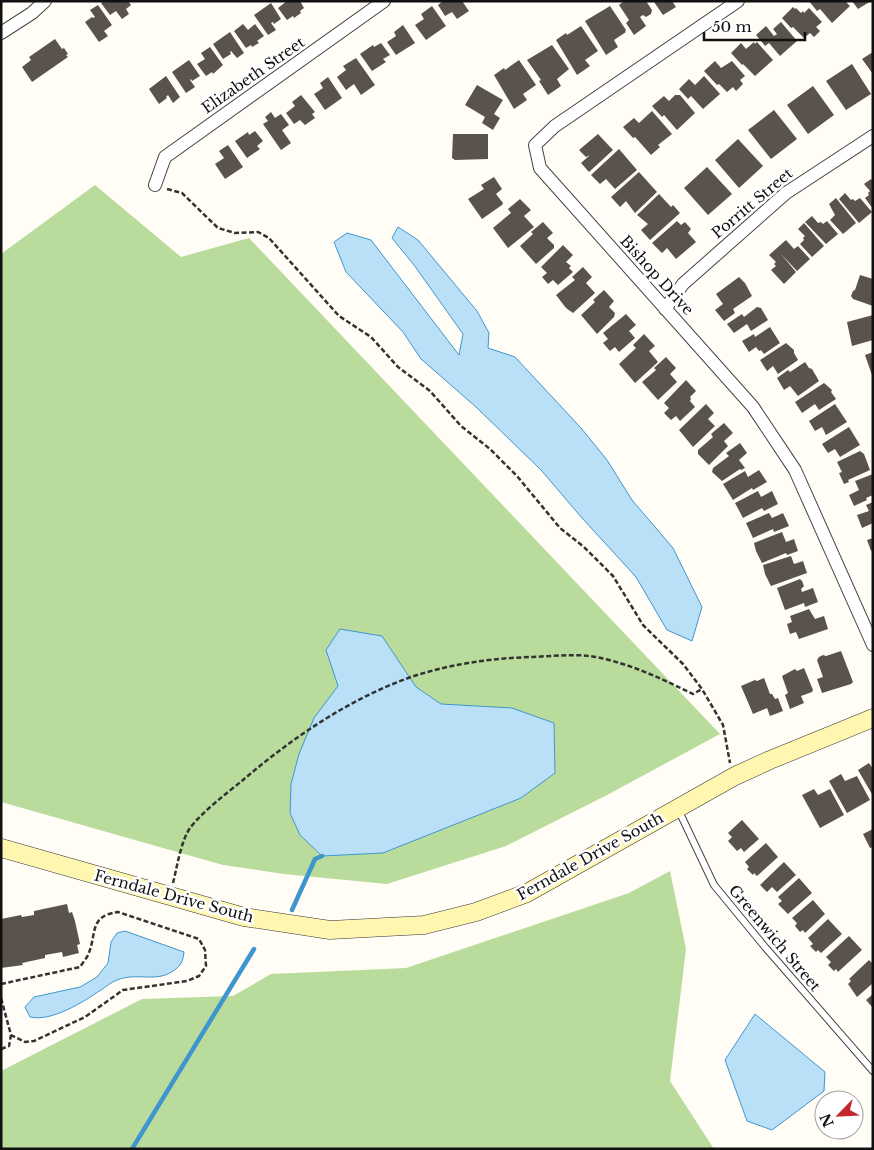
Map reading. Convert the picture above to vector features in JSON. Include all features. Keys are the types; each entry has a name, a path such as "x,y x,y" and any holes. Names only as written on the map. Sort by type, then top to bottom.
{"main road":[{"name":"Ferndale Drive South","path":"1,848 244,917 330,930 424,925 476,912 527,893 735,776 873,718"}],"street":[{"path":"1,33 32,13 45,1"},
{"name":"Elizabeth Street","path":"155,186 165,157 384,1"},
{"name":"Bishop Drive","path":"738,1 555,126 535,145 540,168 753,407 795,470 873,644"},
{"name":"Porritt Street","path":"665,309 683,284 786,194 873,136"}],"lane":[{"name":"Greenwich Street","path":"677,808 714,885 765,947 873,1071"}],"path":[{"path":"155,186 182,193 218,228 235,233 258,232 269,238 339,316 371,337 398,367 430,390 461,426 490,449 517,476 560,528 584,547 613,576 643,625 683,664 702,689 723,725 728,755 735,776"},
{"path":"170,896 190,828 220,799 263,763 300,736 330,717 411,677 472,662 502,658 588,656 617,662 652,675 693,694 702,689"},
{"path":"1,984 80,967 88,956 96,923 107,913 118,912 199,939 206,950 206,966 199,976 187,981 123,990 86,1017 34,1042 25,1042 12,1035"},
{"path":"1,998 12,1035 9,1046 1,1050"},
{"path":"1,1016 7,1019"}],"green space":[{"path":"95,185 181,257 249,238 720,734 609,794 506,846 387,884 284,874 223,865 1,802 1,254"},
{"path":"670,871 686,949 670,1081 714,1149 1,1149 1,1071 142,999 233,996 271,974 406,968 629,893"}],"water":[{"path":"398,227 418,240 477,311 489,333 488,348 515,357 581,428 607,460 632,500 673,548 702,607 692,641 667,630 636,577 541,470 476,407 421,359 403,332 346,272 334,242 347,233 371,240 459,355 463,334 414,265 392,238"},
{"path":"340,629 382,636 416,687 441,704 512,708 554,723 555,773 521,798 383,853 322,856 300,835 290,813 291,784 299,754 314,718 338,686 326,650"},
{"path":"125,931 184,952 181,963 167,975 124,978 115,981 67,1010 48,1017 30,1017 25,1007 34,997 80,987 97,977 108,963 111,942 117,933"},
{"path":"755,1014 825,1072 824,1090 814,1090 814,1098 772,1130 747,1121 725,1060"}],"building":[{"path":"104,1 128,1 131,5 126,9 129,14 122,19 116,11 110,15 101,3"},
{"path":"287,1 300,1 304,8 294,18 293,16 287,20 278,8"},
{"path":"443,1 462,1 469,11 457,19 452,12 445,16 438,5"},
{"path":"624,1 646,1 652,10 651,14 646,17 643,15 640,17 646,26 634,35 626,23 629,20 619,5"},
{"path":"672,1 676,7 663,15 654,2"},
{"path":"809,1 845,1 850,6 832,23 820,9 817,11"},
{"path":"852,1 871,1 858,9"},
{"path":"271,3 281,19 274,24 273,22 271,23 276,30 268,35 254,15"},
{"path":"98,5 112,25 104,31 108,36 99,42 85,22 95,17 90,10"},
{"path":"432,6 446,26 426,40 415,25 424,19 421,14"},
{"path":"610,6 626,32 614,40 618,47 606,55 585,21"},
{"path":"793,7 801,13 803,11 804,13 809,8 822,22 816,27 820,31 814,37 810,33 804,38 782,18"},
{"path":"781,22 797,41 780,56 769,43 765,46 756,35 766,26 774,36 777,34 773,29"},
{"path":"243,24 248,30 255,24 264,36 257,41 259,43 246,48 234,31"},
{"path":"403,25 415,43 396,55 387,42 396,36 394,32"},
{"path":"581,26 598,51 585,60 590,66 577,75 556,40"},
{"path":"230,32 244,53 237,58 231,51 231,54 223,59 213,44"},
{"path":"55,39 62,49 64,48 68,57 32,82 22,67 31,60 29,57"},
{"path":"754,42 755,44 757,42 773,60 755,76 731,53 741,43 746,49"},
{"path":"381,43 390,55 383,59 386,62 372,71 360,54 373,45 374,47"},
{"path":"552,45 569,69 557,79 561,86 548,95 539,81 541,80 527,60"},
{"path":"210,47 223,65 213,74 212,72 206,76 197,64 205,59 201,53"},
{"path":"873,52 873,74 862,59"},
{"path":"356,58 375,85 361,95 354,84 346,90 337,77 346,70 343,66"},
{"path":"189,60 200,76 192,81 190,80 195,87 186,93 172,72"},
{"path":"519,60 536,85 523,94 527,100 514,109 494,75"},
{"path":"715,61 721,68 732,61 745,76 740,80 743,84 736,91 733,87 727,92 719,84 717,85 704,71"},
{"path":"852,64 871,94 846,110 826,81"},
{"path":"166,76 180,97 173,103 168,95 159,104 149,89"},
{"path":"704,76 720,94 703,109 691,96 688,99 679,89 689,79 695,85"},
{"path":"328,77 342,98 325,110 314,94 323,88 320,83"},
{"path":"477,85 503,100 494,114 500,118 493,130 482,123 485,117 465,105"},
{"path":"813,86 834,115 808,134 787,105"},
{"path":"301,95 315,112 312,114 315,118 305,125 300,120 294,124 286,113 295,106 292,102"},
{"path":"675,95 680,95 695,113 677,130 664,115 662,117 652,106 664,96 669,101"},
{"path":"774,110 797,139 771,159 748,130"},
{"path":"652,111 672,134 658,145 660,147 651,155 623,127 634,118 639,123"},
{"path":"271,112 275,118 281,114 289,125 282,130 291,143 281,150 263,124 268,121 265,117"},
{"path":"255,131 263,141 257,146 260,149 247,158 235,141 248,132 249,135"},
{"path":"453,134 488,134 488,159 455,160 452,158"},
{"path":"598,134 613,150 589,172 581,163 590,155 586,157 579,150"},
{"path":"738,139 763,166 739,188 715,160"},
{"path":"228,145 243,167 225,179 215,164 224,158 219,151"},
{"path":"619,149 637,170 615,189 606,179 600,184 591,175"},
{"path":"707,167 732,194 708,215 684,188"},
{"path":"639,172 657,192 635,213 626,201 620,207 611,197"},
{"path":"494,177 502,189 496,194 503,203 482,219 468,199 484,189 481,185"},
{"path":"871,179 873,182 873,209 865,198 869,195 870,191 864,184"},
{"path":"845,193 851,200 855,201 860,198 872,212 859,223 839,199"},
{"path":"659,194 671,207 673,205 680,213 650,240 641,230 648,224 637,215"},
{"path":"836,198 856,223 843,234 830,220 835,215 829,204"},
{"path":"520,199 531,210 524,216 534,227 508,248 493,228 511,213 508,209"},
{"path":"812,216 818,223 821,222 823,224 827,221 838,234 826,244 805,222"},
{"path":"677,221 681,225 685,222 691,229 688,233 696,242 676,259 667,248 662,253 652,243"},
{"path":"543,222 553,233 547,238 554,245 554,248 536,264 520,246 533,234 531,232"},
{"path":"804,223 824,246 812,257 800,244 805,236 798,229"},
{"path":"786,240 794,249 798,246 810,259 797,271 781,254 796,272 784,284 771,270 776,266 774,264 776,262 769,255"},
{"path":"563,245 573,255 566,262 571,266 569,268 573,272 558,285 553,280 548,284 542,277 547,273 541,267"},
{"path":"583,267 592,277 586,283 595,293 573,313 566,308 556,295 575,280 572,277"},
{"path":"860,275 873,279 873,306 853,299 851,296"},
{"path":"739,277 745,283 752,296 733,309 735,313 724,321 715,310 723,304 716,294"},
{"path":"604,290 614,301 609,307 615,313 614,317 597,334 581,315 595,302 593,300"},
{"path":"757,307 761,308 768,320 751,331 747,324 734,333 727,324 742,314 744,317"},
{"path":"626,314 636,325 629,331 635,338 619,352 615,347 610,351 603,343 608,339 603,333"},
{"path":"873,315 873,340 852,346 847,322"},
{"path":"770,327 780,343 764,354 756,347 749,352 742,341 754,334 755,337"},
{"path":"644,334 655,346 649,351 658,362 635,383 619,364 636,348 633,345"},
{"path":"786,343 794,350 798,360 778,374 773,366 767,371 760,360"},
{"path":"873,352 873,378 865,355"},
{"path":"666,357 676,368 670,374 677,382 658,400 642,382 656,370 654,368"},
{"path":"805,362 819,381 798,396 790,386 784,390 777,378"},
{"path":"686,380 696,391 690,397 690,401 695,407 680,421 676,416 671,420 664,413 669,408 664,403"},
{"path":"824,383 832,390 831,392 836,399 819,410 815,404 802,413 795,402"},
{"path":"706,404 714,413 708,419 715,426 693,447 679,430"},
{"path":"835,404 847,422 826,435 822,427 815,431 809,421"},
{"path":"724,423 733,433 724,441 728,446 709,465 698,454 698,450 713,437 711,434"},
{"path":"849,427 860,445 840,457 835,449 828,453 822,444"},
{"path":"740,443 747,453 739,460 745,468 740,469 722,481 712,472 713,468 729,456 726,453"},
{"path":"860,451 864,454 870,470 848,480 849,482 844,484 839,473 842,472 837,462"},
{"path":"759,470 767,482 753,490 752,488 733,500 723,484 745,471 748,477"},
{"path":"873,474 873,495 854,506 849,495 859,490 855,481"},
{"path":"758,491 761,497 772,491 778,504 764,511 762,508 743,518 735,503"},
{"path":"873,502 873,523 862,528 857,515 869,511 866,505"},
{"path":"769,513 772,518 783,513 789,526 774,532 773,529 753,538 746,523"},
{"path":"782,532 786,542 794,539 798,551 787,555 786,553 762,563 754,543"},
{"path":"873,538 873,550 871,551 867,540"},
{"path":"791,556 794,564 803,561 807,573 771,586 763,565"},
{"path":"800,579 804,586 801,589 802,592 813,588 818,602 805,607 804,603 785,610 777,588"},
{"path":"809,609 815,619 824,616 828,629 799,639 796,632 790,634 787,624 792,622 790,616"},
{"path":"841,651 853,682 822,693 817,679 823,677 817,660 823,655 826,656"},
{"path":"804,668 813,690 801,696 804,703 790,709 785,695 788,693 782,676 795,669 797,671"},
{"path":"764,678 770,694 775,699 778,698 783,711 770,716 767,708 753,714 741,686"},
{"path":"869,763 873,769 873,796 858,770"},
{"path":"841,774 845,781 857,776 870,800 847,813 829,781"},
{"path":"814,789 818,795 830,789 844,815 820,828 802,795"},
{"path":"742,820 759,839 744,852 741,848 737,851 728,841 732,837 728,833"},
{"path":"873,829 873,847 870,848 863,834"},
{"path":"766,843 778,857 757,876 754,873 753,875 747,869 749,867 745,862"},
{"path":"784,862 796,875 777,892 772,887 767,892 760,885"},
{"path":"799,878 812,893 788,914 778,904 782,901 778,897"},
{"path":"813,900 825,914 805,933 803,930 800,932 795,926 797,923 792,918"},
{"path":"67,904 69,913 72,912 75,921 80,944 77,945 79,953 63,957 62,952 45,955 45,958 22,963 23,965 1,968 1,919 21,915 22,917 34,915 34,911"},
{"path":"828,919 842,934 821,953 818,950 816,952 810,946 813,944 808,938"},
{"path":"849,936 862,950 838,972 836,969 834,971 828,965 831,962 826,957"},
{"path":"869,960 873,964 873,983 857,997 848,984 851,981 849,979"},
{"path":"873,994 873,1008 866,1000"}],"waterway":[{"path":"292,910 315,859 322,856"},
{"path":"132,1149 254,949"}]}
